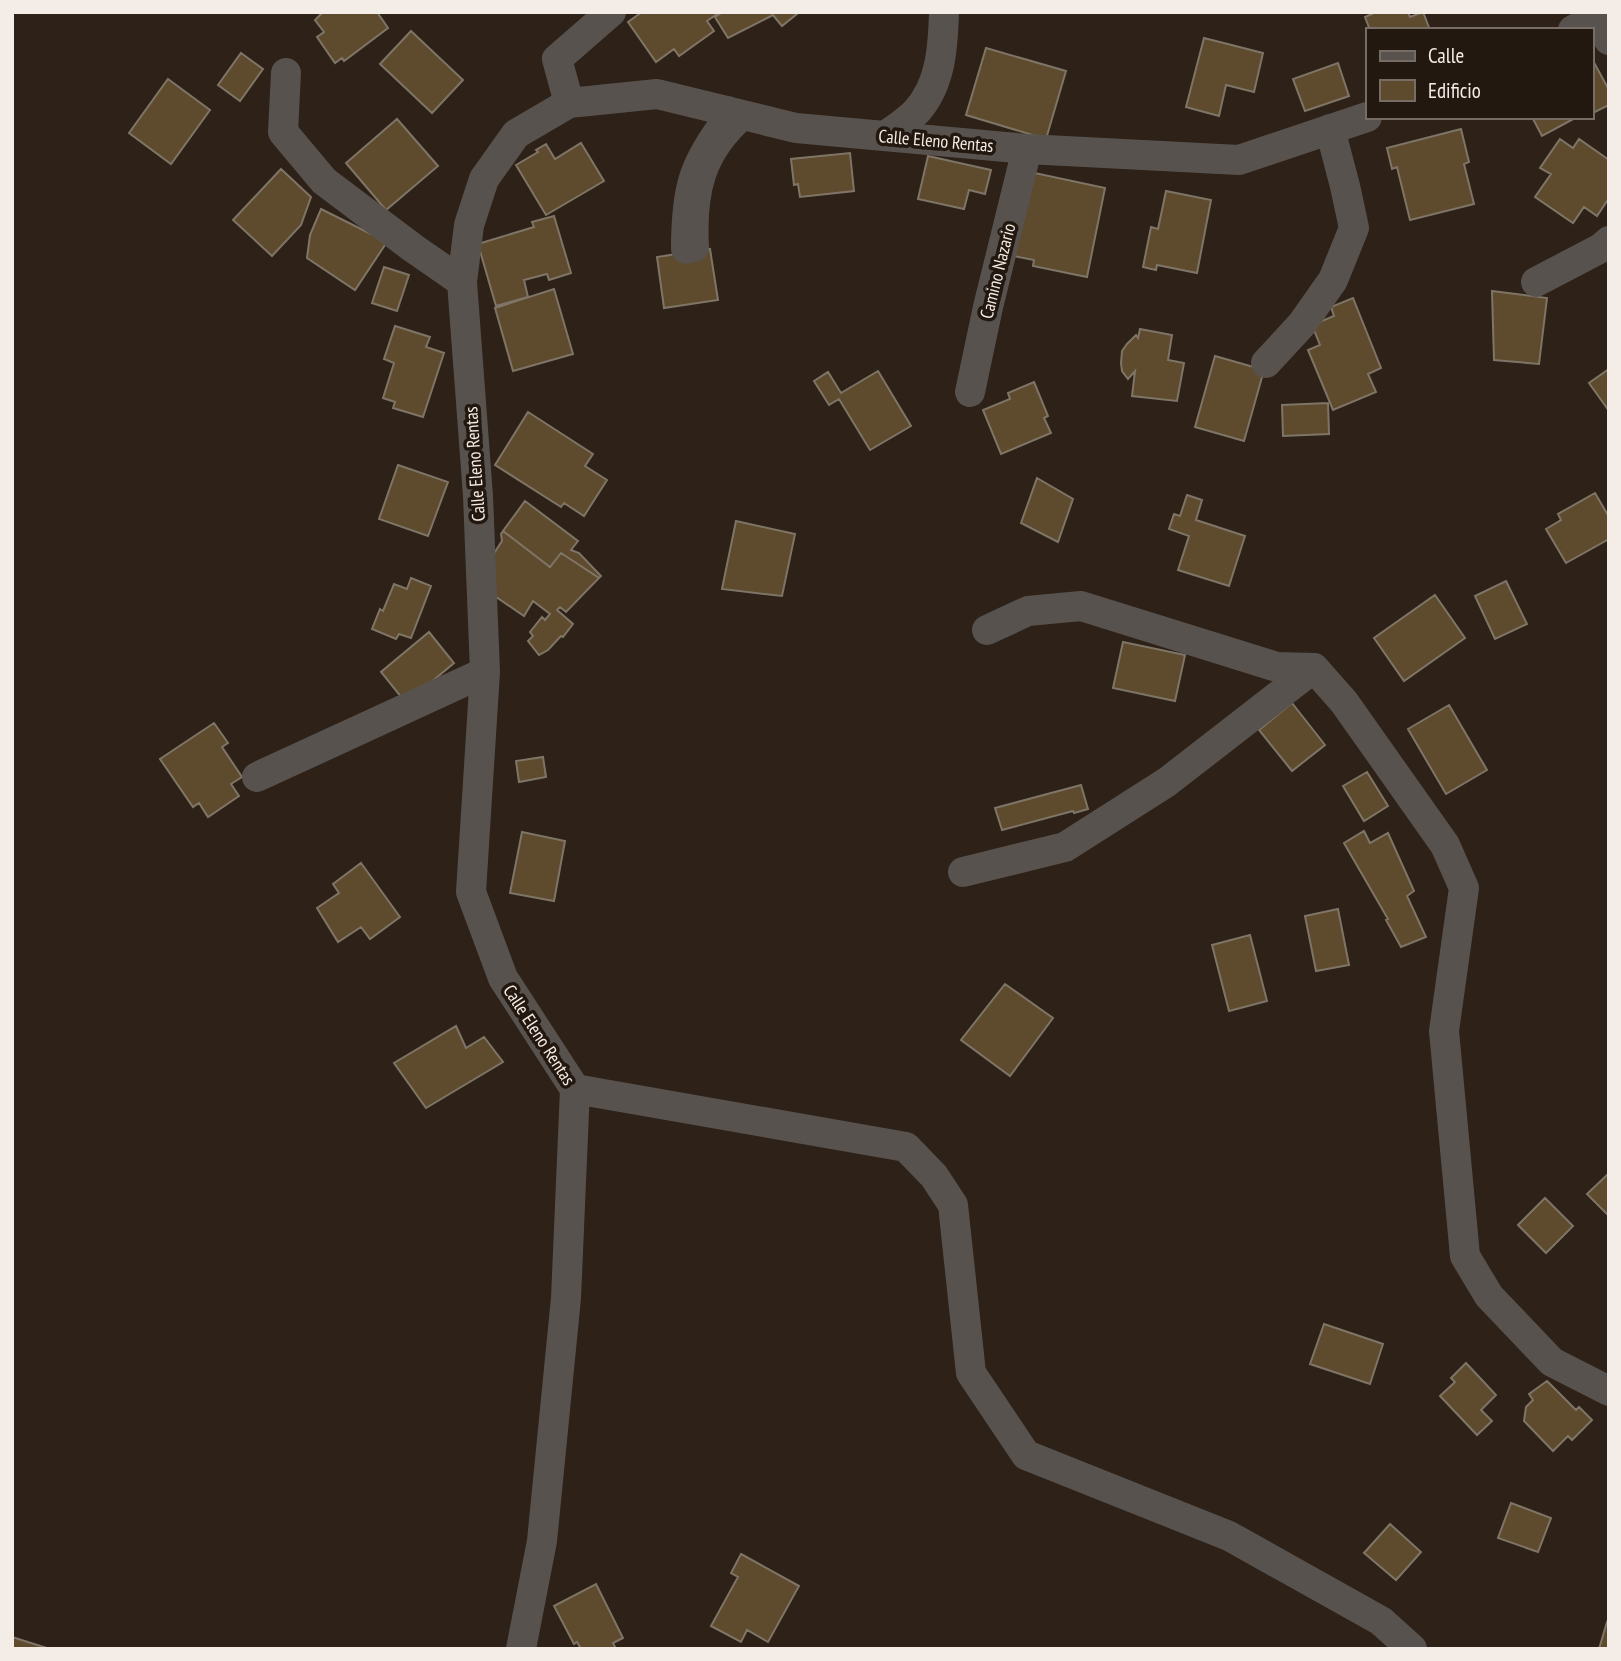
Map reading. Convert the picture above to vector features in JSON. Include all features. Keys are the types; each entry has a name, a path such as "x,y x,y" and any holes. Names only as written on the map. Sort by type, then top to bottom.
{"street":[{"path":"569,103 557,59 611,12"},
{"path":"885,136 915,113 934,87 943,43 944,12"},
{"path":"286,72 283,132 316,172 368,215 462,282"},
{"name":"Calle Eleno Rentas","path":"521,1649 542,1541 565,1311 575,1089 502,978 471,892 485,672 478,496 462,282 469,225 484,179 516,134 569,103 657,94 796,128 1027,149 1239,160 1366,117"},
{"path":"1266,363 1302,324 1333,280 1353,228 1330,130"},
{"name":"Camino Nazario","path":"970,392 1027,149"},
{"path":"1536,282 1601,248 1609,241"},
{"path":"986,630 1028,611 1081,606 1277,667 1314,668 1344,702 1445,845 1464,888 1444,1031 1465,1256 1489,1296 1552,1362 1609,1391"},
{"path":"963,872 1065,847 1167,782 1314,668"},
{"path":"257,776 485,672"},
{"path":"575,1089 906,1147 934,1175 953,1205 971,1373 1026,1455 1229,1535 1381,1621 1412,1649"}],"building":[{"path":"323,12 377,12 388,28 344,61 342,58 335,63 317,37 324,32 315,20"},
{"path":"642,12 720,12 707,21 714,31 679,56 674,49 656,62 628,22"},
{"path":"723,12 797,14 782,26 773,15 728,38 715,17"},
{"path":"1376,12 1408,12 1410,17 1423,12 1429,28 1369,28 1365,17"},
{"path":"411,31 463,80 432,113 380,64"},
{"path":"1204,38 1263,53 1254,92 1226,85 1219,116 1186,107"},
{"path":"986,48 1066,71 1046,139 966,115"},
{"path":"241,53 263,69 240,101 218,85"},
{"path":"1593,61 1609,90 1609,105 1593,113"},
{"path":"1338,63 1349,96 1305,111 1293,79"},
{"path":"168,79 210,110 171,164 129,133"},
{"path":"397,119 438,166 386,210 346,163"},
{"path":"1533,119 1573,119 1542,136"},
{"path":"1461,129 1469,162 1464,164 1474,204 1410,220 1397,167 1392,169 1387,148"},
{"path":"1560,139 1573,148 1579,139 1609,160 1609,198 1597,216 1584,207 1573,223 1535,197 1551,174 1540,168"},
{"path":"581,143 604,181 546,215 516,165 546,144 555,159"},
{"path":"850,153 854,191 800,197 798,184 794,185 791,159"},
{"path":"928,156 991,170 985,194 969,190 964,209 918,199"},
{"path":"281,169 311,197 301,225 272,256 233,220"},
{"path":"1030,172 1105,188 1087,277 1033,266 1034,260 1004,254"},
{"path":"1166,191 1211,200 1197,273 1157,265 1156,270 1143,267 1151,227 1158,229"},
{"path":"321,209 387,242 355,290 307,258 310,235"},
{"path":"554,216 571,273 549,280 547,274 524,280 528,297 496,306 478,244 534,227 532,222"},
{"path":"710,249 718,300 664,308 657,257"},
{"path":"384,267 409,275 397,311 372,303"},
{"path":"554,289 573,354 513,371 495,308"},
{"path":"1492,291 1547,298 1539,364 1494,360"},
{"path":"1353,298 1381,368 1368,374 1376,392 1333,410 1308,350 1320,345 1312,325 1334,316 1331,307"},
{"path":"395,326 430,337 426,347 444,353 423,417 393,408 395,402 383,398 394,363 384,359"},
{"path":"1140,329 1172,335 1168,360 1184,363 1177,401 1132,396 1135,371 1128,379 1122,371 1122,351 1136,335 1138,338"},
{"path":"1215,356 1264,370 1244,441 1195,427"},
{"path":"1609,369 1609,411 1589,383"},
{"path":"878,371 911,426 870,450 839,399 829,405 814,381 828,372 841,393"},
{"path":"1034,382 1048,416 1044,418 1051,433 1001,454 983,410 1010,399 1008,393"},
{"path":"1328,403 1329,434 1283,436 1282,405"},
{"path":"528,412 593,454 585,466 607,480 584,516 564,503 561,507 495,465"},
{"path":"398,465 448,482 428,536 379,519"},
{"path":"1037,478 1073,499 1058,542 1021,523"},
{"path":"1595,493 1609,517 1609,539 1566,563 1546,529 1561,520 1558,514"},
{"path":"1187,495 1202,500 1196,520 1245,536 1229,586 1178,570 1189,536 1169,529 1174,514 1180,516"},
{"path":"525,501 578,541 571,550 579,553 601,576 599,578 561,553 550,567 503,531"},
{"path":"736,521 795,534 782,596 722,589"},
{"path":"503,531 550,567 561,553 599,578 566,612 560,607 557,610 573,624 563,637 539,655 528,641 533,636 530,632 542,617 545,620 550,614 533,601 524,616 483,588 485,567 502,541"},
{"path":"411,578 431,586 411,638 399,634 396,639 372,629 394,584 407,589"},
{"path":"1506,581 1527,624 1495,639 1475,596"},
{"path":"1435,595 1465,638 1404,681 1374,638"},
{"path":"429,632 454,663 406,703 381,672"},
{"path":"1123,642 1185,655 1175,701 1113,688"},
{"path":"1292,703 1325,745 1292,771 1259,730"},
{"path":"1449,705 1487,770 1446,794 1408,729"},
{"path":"214,723 228,743 222,747 242,777 231,784 239,796 208,817 199,803 193,807 160,759"},
{"path":"543,757 546,777 519,782 516,761"},
{"path":"1367,772 1388,806 1364,821 1343,786"},
{"path":"1081,785 1088,809 1002,830 995,808"},
{"path":"1364,831 1370,843 1388,833 1414,891 1407,896 1426,937 1401,947 1344,843"},
{"path":"522,832 565,841 554,901 510,893"},
{"path":"361,863 400,917 370,939 361,927 338,942 317,908 339,893 333,884"},
{"path":"1338,909 1349,965 1316,971 1305,916"},
{"path":"1250,935 1267,1001 1229,1011 1212,945"},
{"path":"1005,984 1053,1018 1010,1076 961,1040"},
{"path":"456,1026 466,1048 484,1037 503,1062 426,1108 394,1063"},
{"path":"1609,1173 1609,1216 1587,1194"},
{"path":"1545,1198 1573,1226 1546,1253 1518,1225"},
{"path":"1324,1324 1383,1344 1370,1384 1310,1364"},
{"path":"1466,1363 1496,1395 1481,1410 1492,1421 1477,1435 1440,1396 1455,1382 1451,1378"},
{"path":"1547,1381 1576,1410 1579,1407 1592,1420 1572,1440 1568,1436 1553,1451 1524,1421 1526,1407 1533,1400 1529,1394"},
{"path":"1511,1503 1551,1518 1538,1552 1498,1538"},
{"path":"1390,1524 1421,1552 1396,1580 1364,1553"},
{"path":"741,1554 799,1586 768,1642 747,1630 741,1642 711,1626 738,1577 731,1573"},
{"path":"596,1584 623,1638 613,1643 616,1649 581,1649 577,1642 574,1644 554,1606"},
{"path":"1607,1622 1609,1649 1599,1649"},
{"path":"12,1637 50,1649 12,1649"}]}
